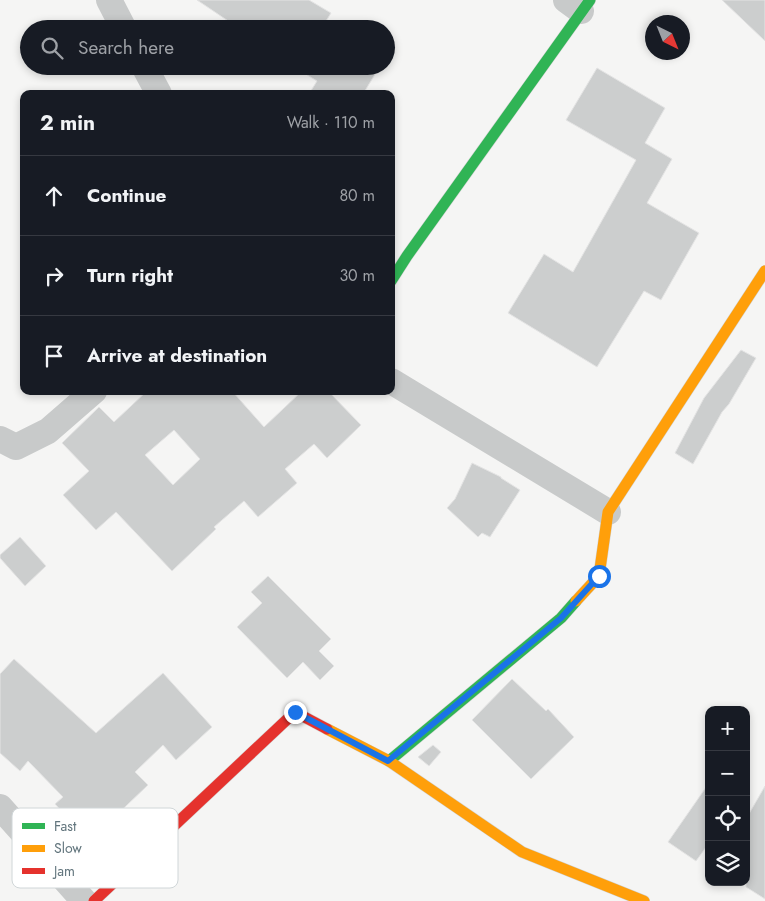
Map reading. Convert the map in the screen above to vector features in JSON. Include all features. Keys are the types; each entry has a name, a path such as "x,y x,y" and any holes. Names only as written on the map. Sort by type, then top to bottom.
{"street":[{"path":"109,0 119,20"},
{"path":"395,275 579,4"},
{"path":"149,75 157,90"},
{"path":"388,761 561,618 599,576 608,512 765,270"},
{"path":"395,383 608,512"},
{"path":"0,439 16,447 48,431 89,395"},
{"path":"178,822 295,712 388,761 522,852 644,901"},
{"path":"0,807 12,820"},
{"path":"72,888 84,901"},
{"path":"94,901 108,888"}],"building":[{"path":"197,0 309,0 331,13 327,20 227,20"},
{"path":"722,0 765,0 765,41"},
{"path":"597,68 665,108 645,143 672,159 647,203 699,233 661,300 644,291 597,367 508,313 544,254 573,272 636,160 566,120"},
{"path":"307,75 375,75 365,90 311,90 317,81"},
{"path":"741,350 756,358 729,404 722,412 693,464 675,453 704,398"},
{"path":"143,395 236,395 264,427 298,395 332,395 361,425 327,458 314,444 285,469 297,483 258,517 244,501 214,527 216,529 172,571 116,512 96,530 63,495 89,471 62,443 99,407 114,422","holes":["174,430 200,459 173,485 145,455"]},
{"path":"472,463 501,477 520,490 490,537 482,533 478,537 447,508 455,499"},
{"path":"20,537 46,566 25,586 0,558 0,555"},
{"path":"268,576 331,639 319,651 334,666 320,680 303,662 287,678 237,627 262,603 251,592"},
{"path":"14,659 96,733 163,673 212,727 176,760 163,745 135,772 148,785 124,808 59,808 55,804 63,797 28,761 20,771 0,753 0,674"},
{"path":"512,679 546,711 548,709 574,737 531,779 472,720"},
{"path":"433,745 441,752 429,766 418,757"},
{"path":"765,786 765,899 746,887 750,886 750,812"},
{"path":"705,789 705,849 696,861 668,842"}],"traffic: fast":[{"path":"395,275 590,0"},
{"path":"389,761 561,618 576,601"}],"traffic: slow":[{"path":"576,601 599,576 608,512 765,271"},
{"path":"327,729 389,761 522,852 644,901"}],"traffic: jam":[{"path":"178,822 295,712 327,729"},
{"path":"94,901 108,888"}],"route":[{"path":"295,712 388,761 561,618 599,576"}]}
